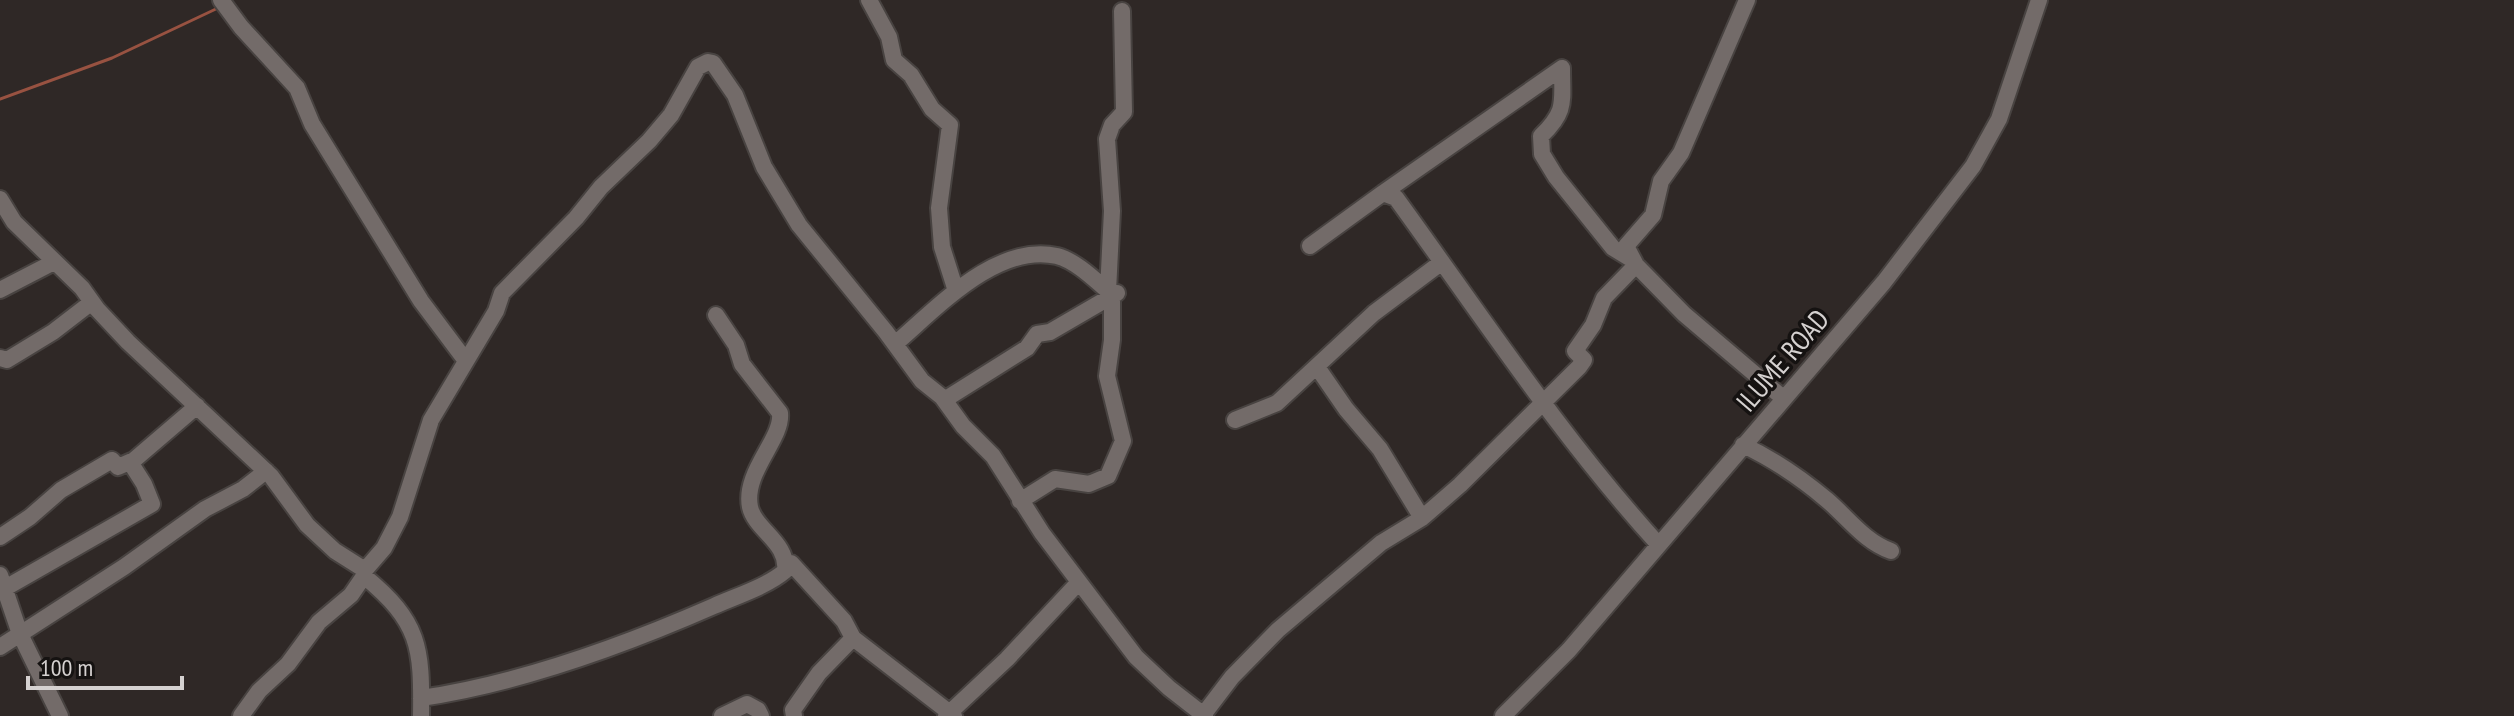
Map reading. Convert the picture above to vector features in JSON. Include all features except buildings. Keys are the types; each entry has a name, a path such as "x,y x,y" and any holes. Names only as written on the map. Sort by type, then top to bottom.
{"street":[{"path":"221,0 241,27 297,88 312,124 421,301 466,361"},
{"path":"869,0 889,37 894,60 911,75 932,109 950,125 939,208 942,247 956,291"},
{"path":"1633,262 1626,246 1653,215 1661,181 1681,153 1747,0"},
{"name":"ILUME ROAD","path":"1503,716 1569,650 1884,282 1973,166 1999,119 2039,0"},
{"path":"1020,501 1055,479 1089,484 1108,476 1123,441 1107,376 1113,293 1107,139 1112,125 1124,112 1122,11"},
{"path":"241,716 259,691 288,664 319,622 351,595 384,548 400,517 431,420 496,311 502,293 576,218 601,187 649,141 671,115 698,67 708,62 713,63 735,95 764,167 799,225 922,381 942,397 963,426 993,456 1020,501 1136,657 1204,715 1232,677 1278,630 1381,543 1422,518 1460,485 1584,360 1575,351 1593,325 1604,298 1633,262"},
{"path":"1310,246 1562,68 1559,118 1541,136 1542,154 1556,177 1613,248 1633,262 1684,314 1709,332 1783,398"},
{"path":"1383,193 1396,198 1543,403 1615,496 1658,544"},
{"path":"0,199 14,222 82,288 128,342 266,471 307,525 364,573 397,607 421,655 421,716"},
{"path":"895,344 975,276 998,264 1035,256 1055,256 1066,259 1113,293"},
{"path":"0,290 54,262"},
{"path":"1235,420 1277,403 1374,313 1442,262"},
{"path":"949,397 1027,348 1037,334 1050,332 1113,293"},
{"path":"0,358 7,360 31,346 92,302"},
{"path":"421,698 551,668 677,622 785,571 786,562 782,554 749,504 756,468 777,428 780,413 742,364 736,345 716,315"},
{"path":"1317,367 1346,409 1380,449 1422,518"},
{"path":"0,537 30,517 61,490 112,460 118,467 130,462 197,406"},
{"path":"1743,445 1801,480 1833,505 1863,535 1891,551"},
{"path":"60,716 20,634 2,585 152,504 130,462"},
{"path":"0,647 266,471"},
{"path":"791,563 844,621 853,638 950,715 1079,582"},
{"path":"794,716 793,710 819,673 853,638"},
{"path":"722,716 747,704 758,710 761,716"}],"waterway":[{"path":"0,99 112,58 218,8"}]}
